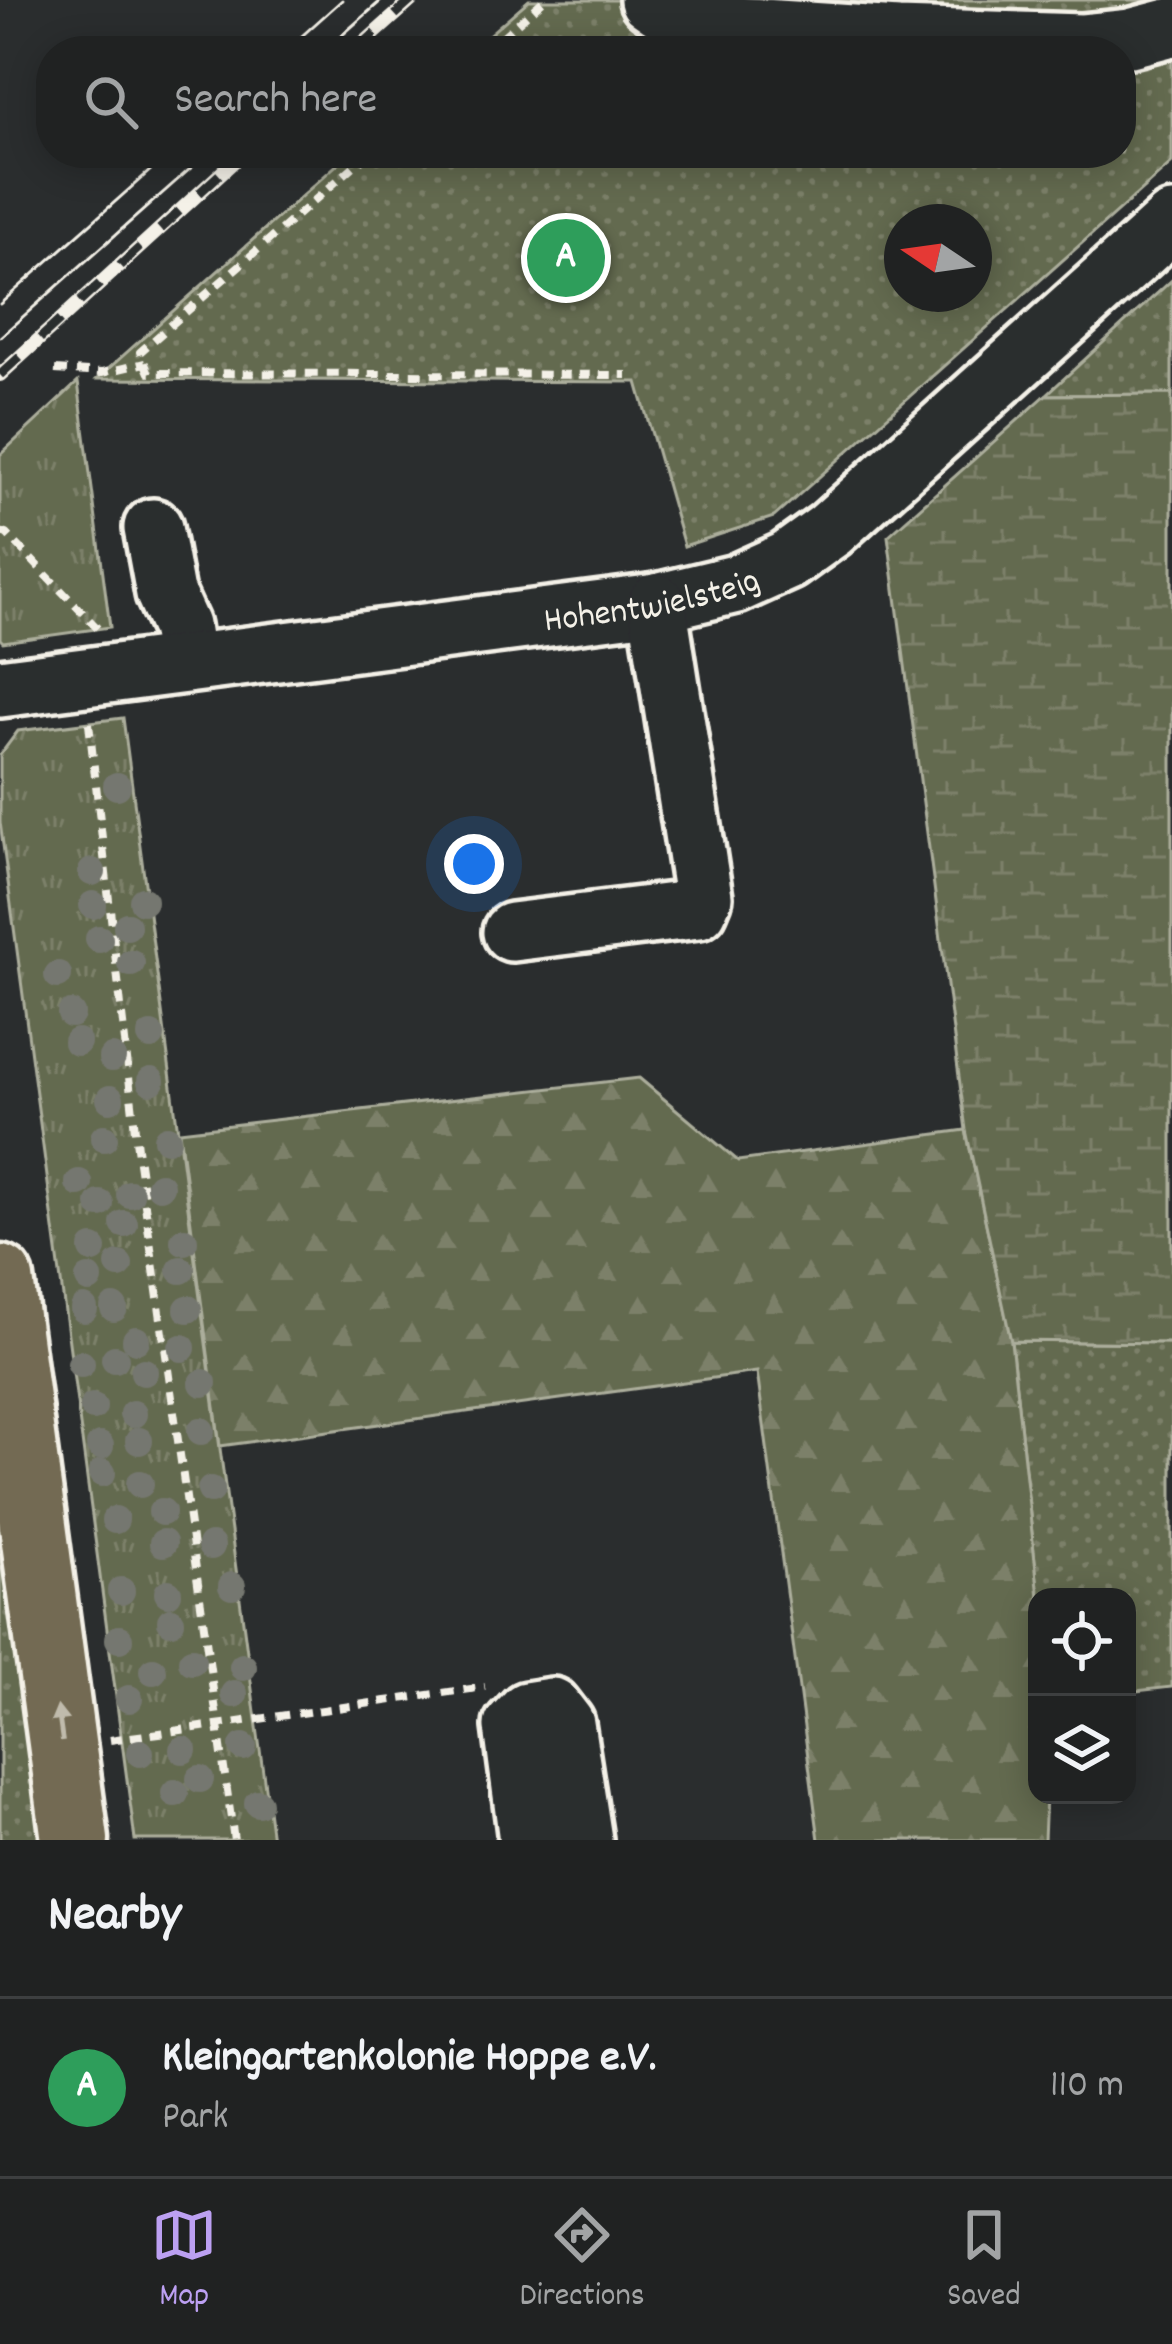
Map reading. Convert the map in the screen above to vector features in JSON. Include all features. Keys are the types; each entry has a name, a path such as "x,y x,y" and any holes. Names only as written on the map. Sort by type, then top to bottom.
{"main road":[{"path":"0,1279 75,1840"}],"street":[{"path":"649,0 669,14 704,24 898,18 1030,36"},
{"path":"1136,36 1172,27"},
{"name":"Hohentwielsteig","path":"0,688 657,603 736,584 787,561 830,530 1172,222"},
{"path":"153,528 165,593 180,626 186,662"},
{"path":"512,932 698,909 701,904 657,603"},
{"path":"529,1840 513,1726 527,1711 552,1707 565,1724 583,1840"}],"path":[{"path":"503,36 544,0"},
{"path":"351,168 140,352 149,373 627,375"},
{"path":"55,370 102,374 145,363"},
{"path":"0,532 105,637"},
{"path":"87,711 137,1148 234,1840"},
{"path":"110,1740 487,1687"}],"green space":[{"path":"529,0 1172,0 1172,163 774,517 684,546 637,382 97,379 333,168 1136,168 1136,36 487,36"},
{"path":"1172,280 1172,394 1046,395"},
{"path":"78,382 110,627 3,642 0,455"},
{"path":"1172,394 1172,1343 1011,1341 966,1130 888,536 1046,395"},
{"path":"123,718 272,1840 135,1840 0,822 0,755 18,731"},
{"path":"639,1078 738,1161 966,1130 1011,1341 1038,1588 1028,1588 1028,1804 1046,1804 1044,1840 819,1840 757,1372 220,1446 179,1131"},
{"path":"1011,1341 1172,1343 1172,1687 1136,1691 1136,1588 1038,1588"},
{"path":"0,1423 55,1840 0,1840"}],"tram line":[{"path":"302,36 342,0"},
{"path":"341,36 382,0"},
{"path":"0,304 153,168"},
{"path":"0,337 191,168"}],"railway":[{"path":"372,36 412,0"},
{"path":"0,375 227,168"}],"place":[{"name":"Kleingartenkolonie Hoppe e.V.","path":"566,258"}]}
